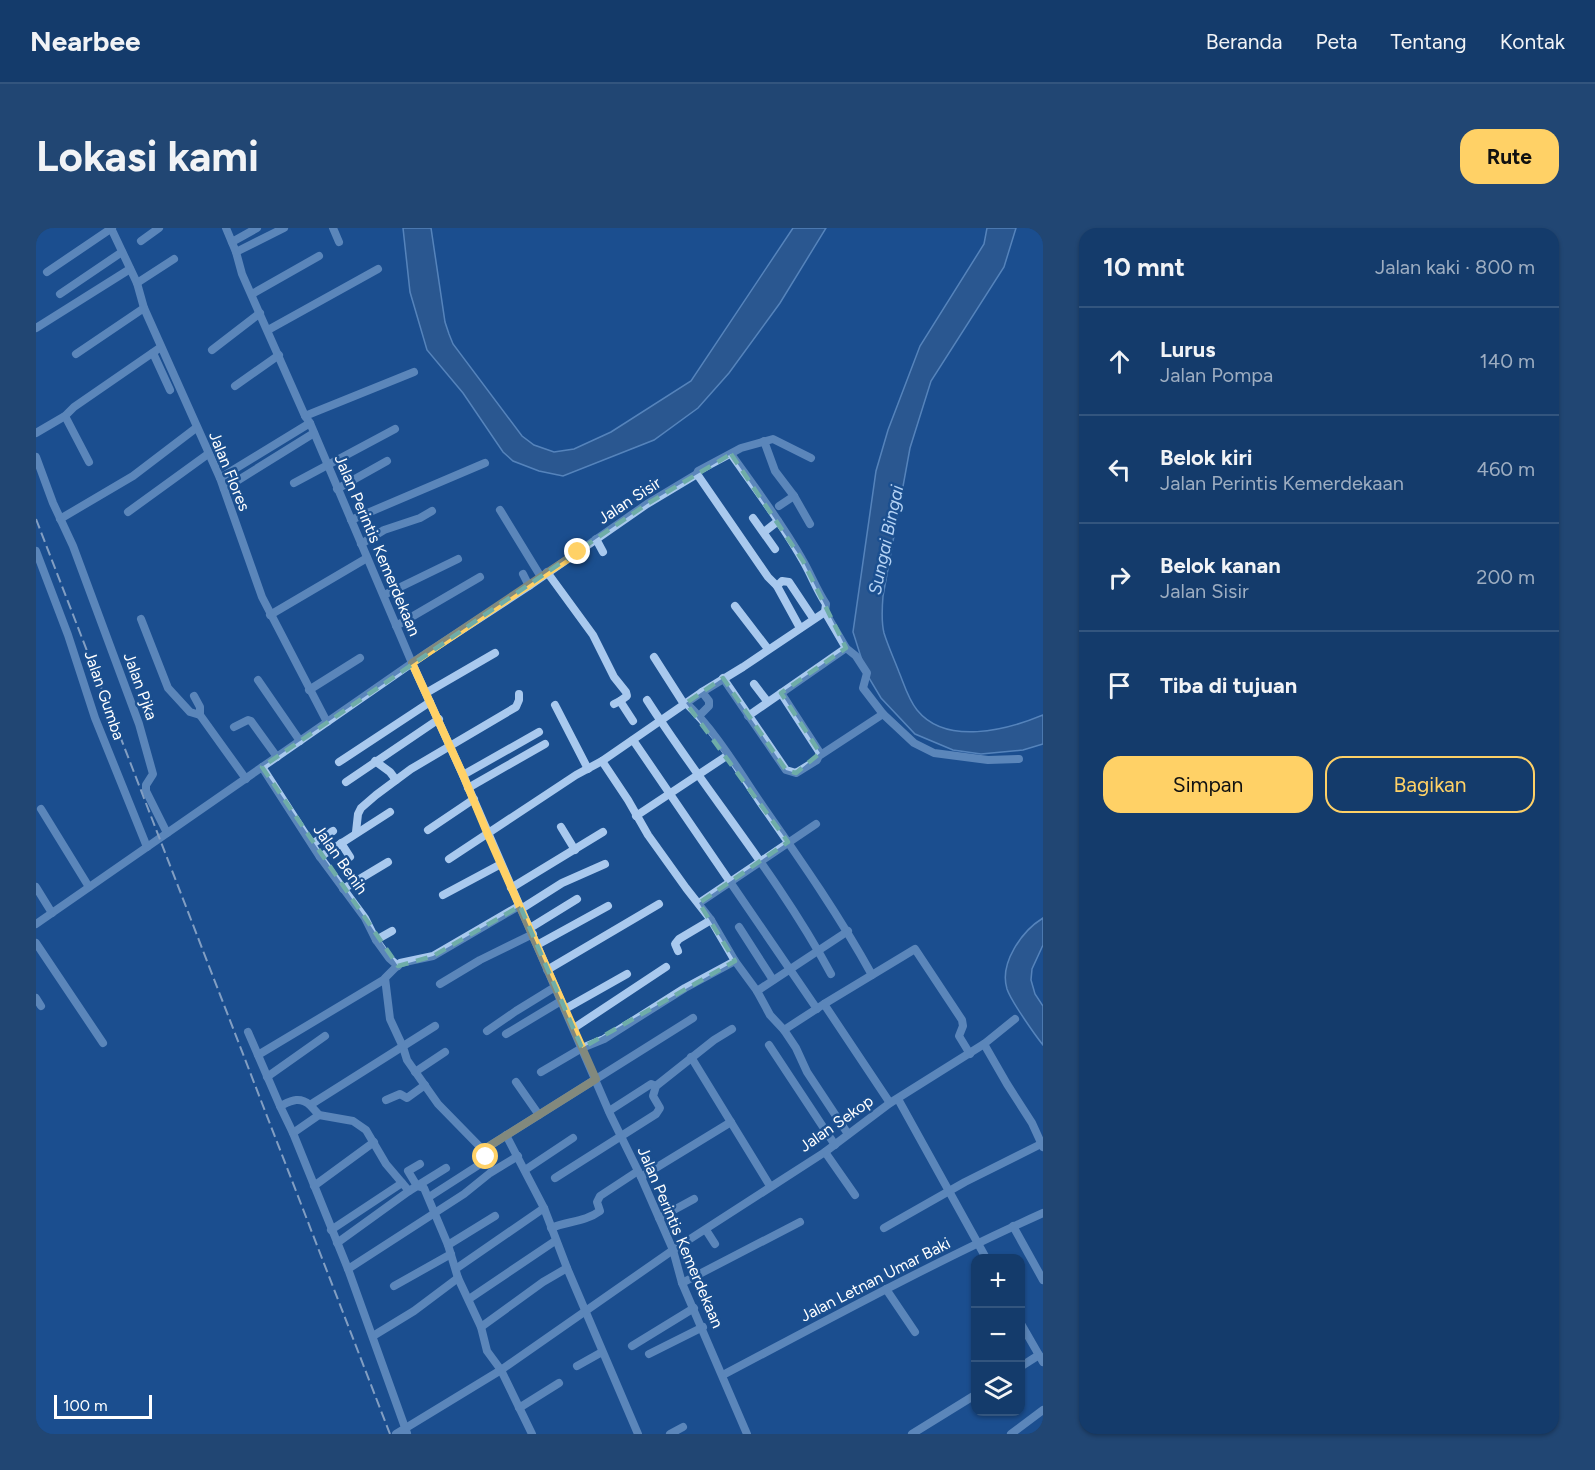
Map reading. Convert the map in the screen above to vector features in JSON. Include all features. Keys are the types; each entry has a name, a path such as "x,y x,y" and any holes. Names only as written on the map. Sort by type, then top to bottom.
{"street":[{"path":"47,272 112,228"},
{"name":"Jalan Flores","path":"112,228 137,283 144,308 220,478 245,554 270,615 327,722"},
{"path":"141,240 159,228"},
{"name":"Jalan Perintis Kemerdekaan","path":"226,228 242,274 314,433 412,663 439,719 609,1111 673,1250 682,1283 703,1327 747,1434"},
{"path":"232,242 249,235 257,228"},
{"path":"236,252 284,228"},
{"path":"333,228 339,242"},
{"path":"60,294 122,252"},
{"path":"252,294 319,256"},
{"path":"137,283 174,259"},
{"path":"36,328 130,269"},
{"path":"268,330 378,269"},
{"path":"76,354 144,308"},
{"path":"212,350 260,313"},
{"path":"36,433 65,416 74,407 161,347"},
{"path":"153,353 170,390"},
{"path":"235,386 279,356"},
{"path":"220,478 308,420 414,372"},
{"path":"65,416 89,462"},
{"path":"60,519 133,476 196,428"},
{"path":"294,483 328,467 395,429"},
{"path":"224,489 314,433"},
{"path":"810,524 794,496 775,471 764,441 773,439 780,441 811,458"},
{"name":"Jalan Sisir","path":"36,924 412,663 647,504 697,474 698,471 741,448 764,441"},
{"path":"128,512 208,454"},
{"path":"731,454 803,561 826,604 825,612 846,648 864,666 867,673 863,688 883,714 915,743 934,753 988,760 1019,759"},
{"name":"Jalan Pjka","path":"36,457 73,546 139,724 153,774 146,785 146,791 167,833"},
{"path":"337,489 387,460"},
{"path":"351,520 485,463"},
{"path":"697,474 768,577 777,586 800,628"},
{"path":"779,506 794,496"},
{"path":"500,510 544,575 593,635 614,677 626,692 627,696 617,703 633,721"},
{"path":"361,544 384,530 420,518 432,511"},
{"path":"753,518 775,549"},
{"path":"764,532 778,521"},
{"path":"596,539 603,552"},
{"name":"Jalan Gumba","path":"36,551 68,635 95,718 147,847"},
{"path":"270,615 368,558"},
{"path":"384,595 458,559"},
{"path":"523,574 529,586"},
{"path":"396,626 480,577"},
{"path":"777,586 782,581 789,582 813,618"},
{"path":"735,606 768,649"},
{"path":"449,859 602,761 685,703 743,668 813,618 825,612"},
{"path":"141,619 168,688 190,712 200,715"},
{"path":"748,716 846,648"},
{"path":"426,693 495,653"},
{"path":"654,657 685,703 699,716 728,755 788,842 848,931 872,975"},
{"path":"309,690 360,658"},
{"path":"723,678 789,772 796,773 883,714"},
{"path":"258,680 300,741"},
{"path":"754,684 767,701"},
{"path":"699,716 709,706 709,701 702,692"},
{"path":"781,693 819,750 819,756"},
{"path":"356,832 361,808 396,780 516,707 519,694"},
{"path":"194,696 200,707 200,715 246,779"},
{"path":"647,700 760,862 818,950 831,974"},
{"path":"339,762 430,702"},
{"path":"555,705 588,769"},
{"path":"346,782 439,719"},
{"path":"234,728 248,720 251,721 277,757"},
{"path":"463,775 539,732"},
{"path":"633,740 790,969 894,1101 984,1254"},
{"path":"468,788 545,744"},
{"path":"636,816 728,755"},
{"path":"375,761 390,772 396,780"},
{"path":"602,761 636,816 711,920 735,961 757,991 770,1015 795,1048 807,1072 848,1134"},
{"name":"Jalan Benih","path":"262,767 364,918 376,940 398,966"},
{"path":"428,830 474,799"},
{"path":"40,809 89,887"},
{"path":"320,856 390,812"},
{"path":"699,903 816,824"},
{"path":"561,827 575,850"},
{"path":"312,844 333,831"},
{"path":"512,888 603,832"},
{"path":"341,843 350,857"},
{"path":"343,889 388,862"},
{"path":"443,895 501,864"},
{"path":"258,1055 385,979 406,961 433,956 562,883 605,864"},
{"path":"36,887 52,913"},
{"path":"440,984 531,931 578,899"},
{"path":"547,970 659,904"},
{"path":"537,945 608,906"},
{"path":"678,951 675,945 677,941 711,920"},
{"path":"739,927 773,980"},
{"path":"376,940 392,931"},
{"path":"757,991 848,931"},
{"path":"36,943 104,1043"},
{"path":"783,1030 915,949 962,1020 963,1026 959,1036 970,1054"},
{"path":"541,1072 582,1048 604,1039 686,988 735,961"},
{"path":"573,1028 666,967"},
{"path":"506,1034 627,974"},
{"path":"385,979 390,1019 407,1060 448,1115 483,1150 485,1161 429,1197"},
{"path":"487,1031 555,987"},
{"path":"483,1150 693,1018"},
{"name":"Jalan Sekop","path":"396,1434 407,1431 501,1370 673,1250 825,1152 894,1101 970,1054 1015,1019"},
{"path":"310,1105 435,1026"},
{"path":"555,1178 658,1111 660,1108 653,1096 656,1086 691,1057 732,1029"},
{"path":"249,1032 348,1269 407,1431"},
{"path":"267,1077 326,1036"},
{"path":"885,1228 948,1191 1042,1146 1032,1123 984,1044"},
{"path":"769,1045 835,1145"},
{"path":"415,1072 445,1052"},
{"path":"691,1057 770,1186"},
{"path":"516,1082 538,1115"},
{"path":"609,1111 651,1084 656,1086"},
{"path":"386,1100 400,1094 407,1098 425,1085"},
{"path":"280,1106 297,1099 304,1100 319,1115 353,1121 366,1130 386,1164 409,1191"},
{"path":"293,1133 319,1115"},
{"path":"551,1228 566,1222 581,1222 594,1215 600,1210 597,1202 600,1196 730,1122"},
{"path":"506,1135 544,1208 555,1240 638,1434"},
{"path":"525,1170 573,1138"},
{"path":"314,1186 374,1142"},
{"path":"825,1152 855,1195"},
{"path":"348,1269 518,1156"},
{"path":"420,1164 408,1171 417,1186 424,1188 429,1197 457,1268 458,1278 481,1328 487,1351 501,1370 532,1434"},
{"path":"337,1243 409,1191 446,1168"},
{"path":"331,1230 402,1183"},
{"path":"659,1218 694,1198"},
{"path":"457,1268 544,1208"},
{"name":"Jalan Letnan Umar Baki","path":"723,1376 886,1289 1043,1213"},
{"path":"394,1286 495,1216"},
{"path":"682,1283 800,1222"},
{"path":"1013,1226 1043,1280"},
{"path":"706,1230 715,1244"},
{"path":"469,1299 555,1240"},
{"path":"481,1328 543,1282 567,1268"},
{"path":"373,1336 414,1311 458,1278"},
{"path":"886,1289 915,1332"},
{"path":"632,1346 694,1308"},
{"path":"649,1354 703,1327"},
{"path":"1025,1331 1041,1359 1025,1365"},
{"path":"577,1366 602,1352"},
{"path":"519,1408 559,1383"},
{"path":"912,1434 971,1397"},
{"path":"1011,1434 1043,1410"},
{"path":"670,1434 683,1427"}],"highlighted area":[{"path":"731,454 803,561 846,648 781,693 820,753 796,773 786,770 723,678 686,703 788,842 699,903 735,961 582,1048 520,906 433,956 398,966 262,767 647,504"}],"water":[{"path":"403,228 431,228 445,322 453,344 522,436 534,445 554,452 574,449 611,432 691,381 793,228 826,228 780,303 729,373 698,408 654,440 563,476 539,471 513,461 503,452 463,393 427,350 410,292"},
{"name":"Sungai Bingai","path":"987,228 1016,228 1004,267 931,381 910,448 883,596 882,614 886,638 909,696 917,710 929,721 944,728 977,732 1012,726 1043,715 1043,744 1023,750 981,754 953,750 915,734 881,698 866,673 853,632 876,471 888,430 920,346 984,244"},
{"path":"1043,918 1043,945 1032,969 1031,980 1035,994 1043,1006 1043,1045 1013,1001 1005,979 1009,959 1020,939"}],"railway":[{"path":"36,519 390,1434"}],"route":[{"path":"486,1157 483,1150 596,1079 439,719 412,663 578,552"}]}
